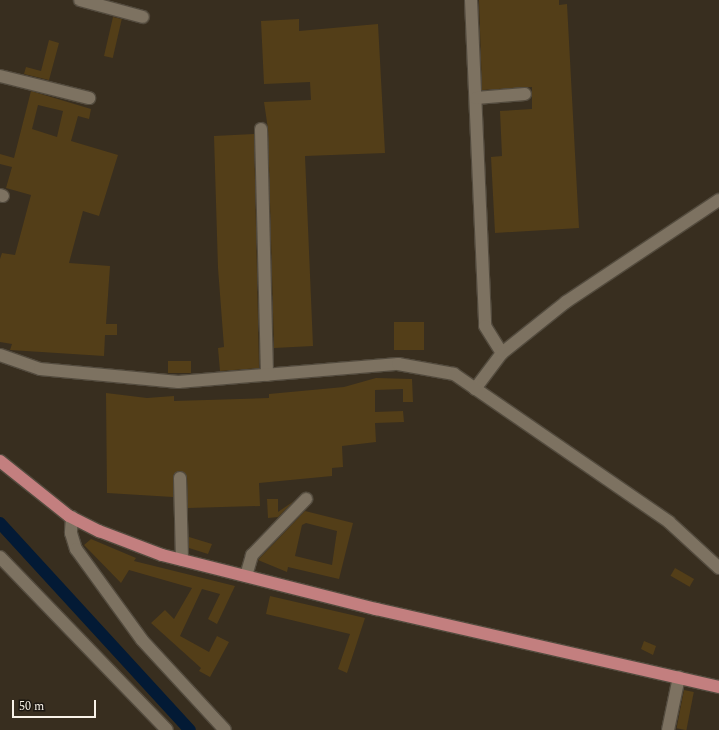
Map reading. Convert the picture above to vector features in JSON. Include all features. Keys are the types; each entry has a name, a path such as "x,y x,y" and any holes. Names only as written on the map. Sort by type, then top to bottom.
{"main road":[{"path":"0,461 72,517 99,531 182,560 376,609 719,687"}],"lane":[{"path":"80,0 142,17"},
{"path":"471,0 486,326 502,353"},
{"path":"0,76 89,98"},
{"path":"476,98 525,94"},
{"path":"261,129 267,375"},
{"path":"475,389 502,353 566,302 719,200"},
{"path":"0,355 40,369 178,382 398,364 454,374 669,522 719,568"},
{"path":"180,478 182,560"},
{"path":"246,576 252,555 306,499"},
{"path":"72,517 71,533 76,549 142,640 225,730"},
{"path":"0,557 167,730"},
{"path":"668,730 679,677"}],"building":[{"path":"479,0 559,0 559,5 567,4 579,228 495,233 491,157 502,156 500,111 532,109 532,87 482,90"},
{"path":"113,17 122,19 113,58 104,56"},
{"path":"299,19 299,31 378,24 385,153 305,156 313,346 274,348 268,129 264,102 311,100 310,82 264,84 261,21"},
{"path":"49,40 59,43 49,80 24,74 26,67 41,71"},
{"path":"31,91 91,109 89,119 78,116 71,141 118,155 99,216 83,211 69,263 110,266 106,324 117,324 117,335 105,335 104,356 10,350 12,344 0,342 0,259 2,253 15,255 31,195 6,188 12,167 0,164 0,154 14,158","holes":["38,105 63,111 57,137 32,129"]},
{"path":"254,134 259,368 220,371 218,348 224,347 218,268 214,136"},
{"path":"394,322 424,322 424,350 394,350"},
{"path":"168,361 191,361 191,373 168,373"},
{"path":"376,378 412,379 413,402 403,402 403,389 375,390 375,412 403,411 404,422 375,423 376,442 342,446 343,467 332,468 332,476 259,483 260,506 188,508 187,477 180,471 173,475 173,497 107,493 106,393 147,398 174,396 174,401 269,398 269,394 344,387"},
{"path":"267,499 278,499 278,512 294,501 278,517 268,518"},
{"path":"305,511 353,523 339,579 288,567 287,572 258,560","holes":["306,523 337,531 332,565 295,556 302,525"]},
{"path":"189,537 212,544 208,554 189,548"},
{"path":"91,539 136,558 134,561 235,586 217,624 208,619 220,594 202,589 180,636 209,652 217,636 229,642 210,677 199,671 201,668 151,623 165,610 174,619 192,588 129,570 121,583 84,545"},
{"path":"675,568 694,579 690,587 670,576"},
{"path":"270,596 365,618 347,673 338,669 350,634 266,614"},
{"path":"644,641 656,646 653,655 641,649"},
{"path":"684,690 694,692 686,730 677,728"}],"waterway":[{"path":"0,523 190,730"}]}
